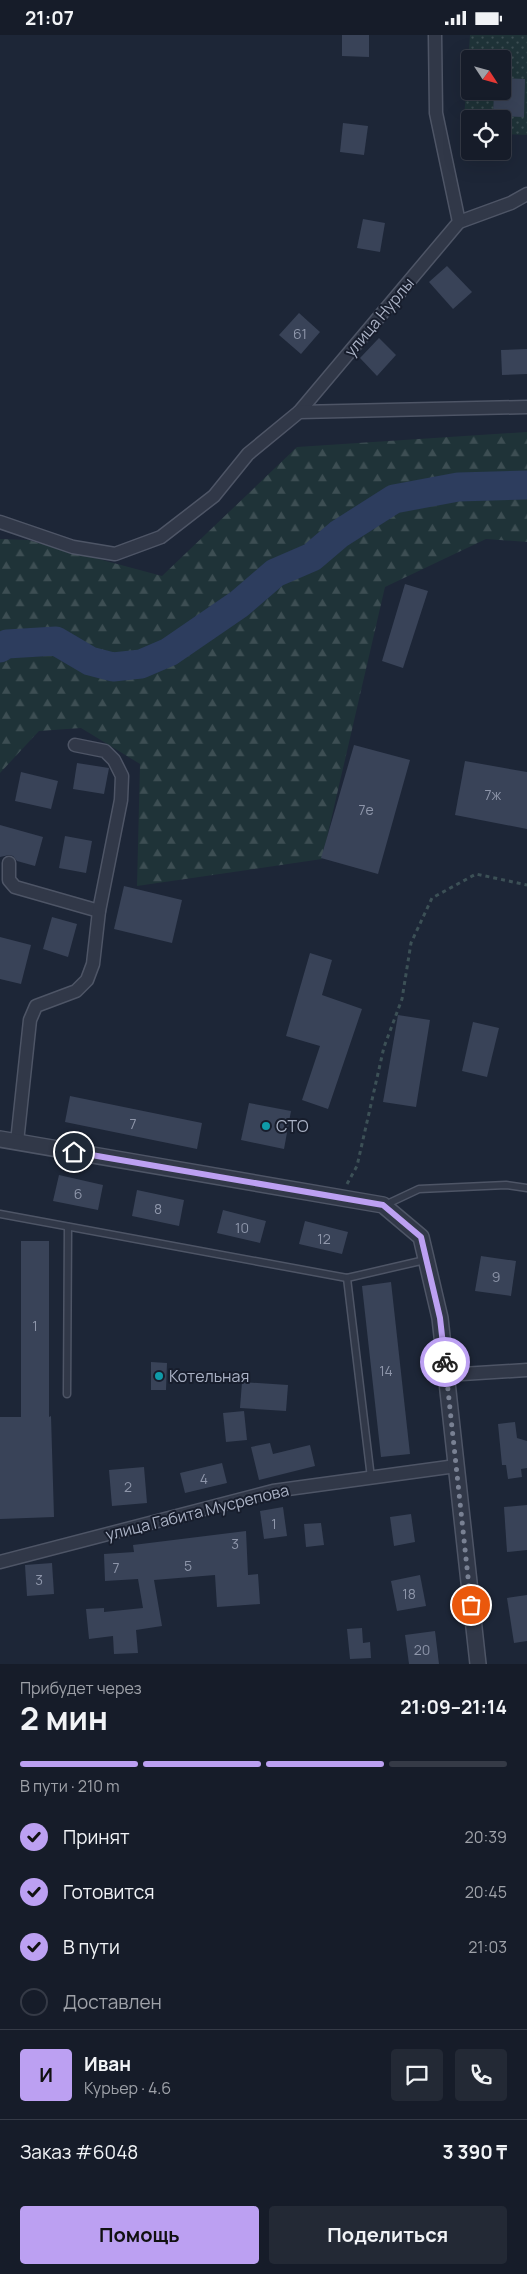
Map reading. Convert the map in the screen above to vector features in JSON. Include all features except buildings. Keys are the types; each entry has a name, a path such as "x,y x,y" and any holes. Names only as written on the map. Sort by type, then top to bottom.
{"street":[{"path":"435,35 436,113 459,223"},
{"name":"улица Нурлы","path":"0,522 72,547 115,554 161,537 214,496 248,454 299,412 459,223 511,203 527,194"},
{"path":"299,412 527,407"},
{"path":"17,1142 30,1019 36,1006 76,991 87,980 93,964 99,911 121,801 122,776 114,760 105,751 75,745"},
{"path":"9,863 9,880 15,887 99,911"},
{"path":"0,1139 383,1205 421,1237 440,1318 478,1664"},
{"path":"446,1375 527,1370"},
{"name":"улица Габита Мусрепова","path":"0,1562 273,1491 456,1466"}],"lane":[{"path":"383,1205 419,1189 506,1185 527,1188"},
{"path":"0,1215 347,1278 426,1259"},
{"path":"67,1394 68,1227"},
{"path":"347,1278 371,1478"}],"path":[{"path":"340,1197 357,1166 384,1047 402,999 411,943 432,898 476,874 527,885"}],"green space":[{"path":"470,35 527,35 527,135 511,134 511,110 465,110 465,100 511,100 511,50 469,50"},
{"path":"527,432 527,542 486,539 385,587 322,859 137,886 140,764 81,728 39,731 0,773 0,539 28,540 162,576 297,447"}],"waterway":[{"path":"0,648 7,644 56,641 90,661 113,667 141,664 169,652 239,604 275,573 312,557 339,534 394,499 458,487 527,485"}],"way so far":[{"path":"445,1362 471,1605"}],"place":[{"name":"СТО","path":"266,1126"},
{"name":"Котельная","path":"159,1376"}],"route":[{"path":"74,1152 383,1205 421,1237 440,1318 445,1362"}]}
